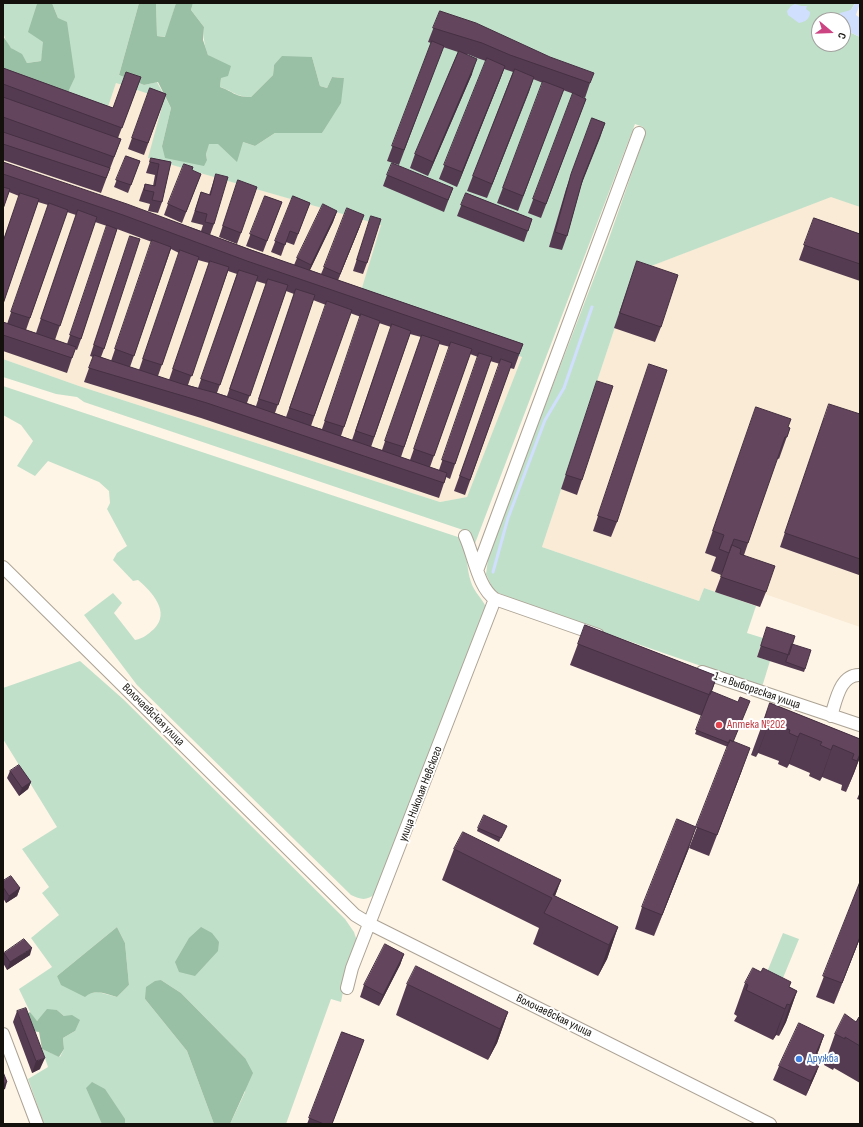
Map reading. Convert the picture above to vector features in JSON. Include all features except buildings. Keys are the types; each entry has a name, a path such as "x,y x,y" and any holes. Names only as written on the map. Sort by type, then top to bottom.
{"street":[{"path":"478,568 639,133"},
{"path":"465,536 478,568 485,591 496,600 611,640"},
{"name":"Волочаевская улица","path":"3,567 355,915 370,924 770,1124"},
{"name":"улица Николая Невского","path":"347,988 352,968 496,600"},
{"name":"1-я Выборгская улица","path":"694,669 860,725"},
{"path":"831,716 840,688 851,676 860,675"},
{"path":"3,1034 37,1124"}],"shaded area":[{"path":"3,82 107,110 116,83 165,99 149,158 382,225 359,301 522,357 467,497 440,502 79,386 3,359"},
{"path":"831,196 860,207 860,627 765,594 760,607 704,588 699,601 542,547 633,273"}],"green space":[{"path":"3,3 40,3 37,4 44,42 41,61 27,63 23,57 7,44 3,27"},
{"path":"52,3 139,3 119,75 144,85 157,82 171,108 162,146 207,160 206,154 208,144 243,142 255,146 275,133 322,133 344,78 332,77 327,88 320,86 312,57 274,65 273,75 251,97 238,95 224,89 220,87 221,78 210,59 204,42 204,27 191,10 193,3 855,3 851,10 847,12 811,12 811,52 851,52 851,33 860,37 860,207 831,197 633,273 542,547 699,601 704,588 756,606 747,633 763,638 757,657 770,661 762,687 562,618 496,592 486,574 489,552 607,244 644,138 643,127 635,124 474,546 466,531 84,402 77,397 56,394 3,377 3,359 79,386 440,502 467,497 522,357 358,301 381,225 148,158 164,99 116,83 107,110 47,98 58,18"},
{"path":"52,3 58,18 67,22 75,77 68,92 47,98 3,82 3,36 11,48 22,54 27,63 41,61 43,42 28,32 37,4"},
{"path":"139,3 156,3 157,36 165,37 176,3 193,3 191,10 204,27 203,40 208,55 231,66 228,76 221,78 220,87 238,95 251,97 273,75 274,65 282,56 312,57 320,86 327,88 332,77 344,78 341,103 322,133 275,133 255,146 243,142 237,162 218,144 209,144 206,154 207,160 204,166 165,158 162,146 171,108 158,82 144,85 119,75"},
{"path":"156,3 176,3 166,37 157,36"},
{"path":"3,386 461,538 465,549 471,582 486,607 376,893 373,896 364,899 351,895 137,685 84,615 113,593 122,603 114,613 135,640 145,636 154,629 159,623 161,616 158,603 149,590 138,580 133,581 113,560 117,553 127,546 107,509 110,503 109,491 99,482 48,461 35,476 17,466 33,441 21,425 3,415"},
{"path":"80,661 123,699 345,919 354,932 357,941 346,977 341,1002 331,999 286,1124 230,1124 245,1092 245,1058 181,993 161,980 145,999 187,1051 214,1124 125,1124 125,1119 102,1124 44,1124 28,1079 48,1067 42,1049 60,1057 64,1049 63,1038 75,1031 64,1016 57,1010 36,1021 19,989 52,967 31,938 59,915 42,893 49,887 22,849 57,827 3,739 3,688","holes":["117,927 125,943 129,985 117,997 98,992 89,993 57,976"]},
{"path":"117,927 125,943 129,985 117,997 97,992 89,994 85,997 61,985 57,976"},
{"path":"201,927 212,933 219,942 218,951 195,976 179,972 175,962 189,938"},
{"path":"783,933 799,939 783,978 767,972"},
{"path":"161,980 181,993 245,1058 253,1073 230,1124 214,1124 187,1051 145,999 146,987 155,981"},
{"path":"47,1009 57,1010 64,1016 72,1015 80,1020 75,1031 63,1038 64,1049 59,1057 42,1049 39,1032 32,1031 25,1015 30,1012 37,1021"},
{"path":"92,1082 105,1089 125,1119 125,1124 102,1124 86,1088"}],"water":[{"path":"855,3 860,3 856,15 860,18 860,37 851,33 851,12 844,12 851,10"},
{"path":"795,4 807,6 806,9 810,12 810,14 805,21 799,23 788,15 787,11"}],"waterway":[{"path":"493,572 508,518 545,420 564,388 592,307"}],"place":[{"name":"Аптека №202","path":"719,725"},
{"name":"Дружба","path":"799,1059"}]}
